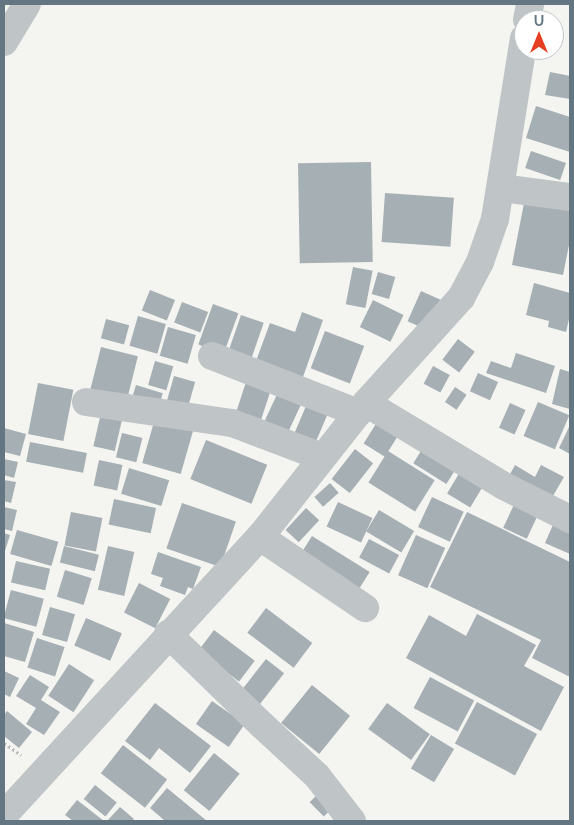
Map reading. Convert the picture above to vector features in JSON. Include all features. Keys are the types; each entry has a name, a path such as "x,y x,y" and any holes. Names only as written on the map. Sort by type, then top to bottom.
{"street":[{"path":"4,42 27,4"},
{"path":"4,815 168,634 260,537 362,408 460,298 480,262 495,219 521,60"},
{"path":"501,188 570,197"},
{"path":"212,356 362,408 504,486 570,519"},
{"path":"86,402 232,423 322,458"},
{"path":"260,537 365,608"},
{"path":"168,634 317,776 352,821"}],"building":[{"path":"550,72 570,76 570,99 545,95"},
{"path":"536,106 570,117 570,152 526,138"},
{"path":"531,151 566,163 560,180 525,168"},
{"path":"371,162 373,262 300,263 298,163"},
{"path":"385,193 454,198 450,247 382,242"},
{"path":"525,198 570,207 570,240 563,275 512,265"},
{"path":"353,267 373,271 365,308 346,304"},
{"path":"378,272 395,277 389,299 372,294"},
{"path":"534,283 570,293 570,315 566,332 548,327 549,321 526,315"},
{"path":"150,290 175,300 167,321 142,310"},
{"path":"421,291 441,300 428,330 408,321"},
{"path":"373,300 404,315 390,342 360,327"},
{"path":"182,302 208,312 200,333 174,323"},
{"path":"213,304 238,313 224,354 198,344"},
{"path":"302,312 323,320 303,377 256,361 270,323 295,332"},
{"path":"241,315 264,323 251,361 228,353"},
{"path":"138,316 166,324 157,354 129,346"},
{"path":"106,319 129,325 124,345 101,338"},
{"path":"168,327 196,335 188,364 160,356"},
{"path":"325,331 364,346 350,383 311,368"},
{"path":"458,339 475,352 459,372 442,360"},
{"path":"101,347 138,356 126,404 89,395"},
{"path":"516,353 555,366 546,393 486,373 491,361 511,368"},
{"path":"155,361 173,366 166,390 148,385"},
{"path":"433,366 450,375 440,393 424,384"},
{"path":"560,369 570,372 570,409 552,404"},
{"path":"478,373 498,382 490,400 470,391"},
{"path":"174,376 195,382 187,410 166,404"},
{"path":"246,382 271,390 259,427 234,419"},
{"path":"38,383 73,390 63,441 28,434"},
{"path":"136,385 163,393 158,408 131,400"},
{"path":"455,387 467,395 457,410 445,402"},
{"path":"280,388 304,399 286,437 262,426"},
{"path":"309,399 330,408 314,446 293,437"},
{"path":"538,402 569,415 555,449 524,436"},
{"path":"510,403 526,410 515,435 499,428"},
{"path":"101,413 122,418 115,451 93,446"},
{"path":"156,415 194,426 181,474 142,463"},
{"path":"379,419 400,432 385,457 364,444"},
{"path":"570,425 570,454 559,448"},
{"path":"4,428 26,434 20,456 4,452"},
{"path":"122,433 142,438 136,462 116,457"},
{"path":"206,440 267,465 251,504 190,479"},
{"path":"30,442 87,453 83,473 26,462"},
{"path":"426,443 459,464 446,484 413,463"},
{"path":"355,449 373,463 350,493 332,479"},
{"path":"388,451 435,480 415,512 368,482"},
{"path":"4,459 18,462 14,478 4,475"},
{"path":"99,460 122,465 117,490 94,485"},
{"path":"515,465 535,477 541,465 564,477 550,501 508,478"},
{"path":"463,467 486,481 470,507 447,494"},
{"path":"129,468 169,480 161,506 121,494"},
{"path":"4,480 16,482 11,503 4,501"},
{"path":"330,483 339,493 323,507 314,497"},
{"path":"518,496 542,507 527,539 503,528"},
{"path":"432,497 464,512 450,542 418,527"},
{"path":"114,499 156,508 151,533 109,524"},
{"path":"338,502 372,518 361,543 327,526"},
{"path":"182,503 236,522 220,567 166,548"},
{"path":"4,507 17,510 12,531 4,529"},
{"path":"306,508 319,520 299,542 286,530"},
{"path":"379,510 414,531 401,553 366,531"},
{"path":"71,512 102,518 96,551 65,545"},
{"path":"467,512 570,562 570,677 532,658 541,640 430,587"},
{"path":"556,518 570,524 570,554 545,543"},
{"path":"17,530 58,542 51,566 10,554"},
{"path":"4,533 10,535 4,554"},
{"path":"416,535 445,548 427,588 398,575"},
{"path":"312,536 370,572 359,590 301,554"},
{"path":"369,539 399,555 389,574 359,558"},
{"path":"64,546 99,555 95,571 60,562"},
{"path":"108,546 134,552 124,596 98,590"},
{"path":"158,552 201,567 193,589 188,587 185,595 160,586 163,578 151,574"},
{"path":"16,561 50,569 45,590 11,582"},
{"path":"65,570 92,578 84,605 57,597"},
{"path":"139,583 170,599 155,628 124,612"},
{"path":"11,590 44,599 36,627 4,618"},
{"path":"50,607 75,614 67,642 42,635"},
{"path":"266,608 312,643 294,668 247,633"},
{"path":"477,614 536,645 524,666 564,687 541,731 406,658 429,615 466,636"},
{"path":"86,618 122,633 110,661 74,646"},
{"path":"4,623 34,632 25,662 4,656"},
{"path":"214,630 255,661 239,681 198,651"},
{"path":"37,638 65,647 55,676 27,667"},
{"path":"266,659 284,673 258,706 240,692"},
{"path":"69,664 94,680 73,712 48,696"},
{"path":"4,671 19,678 10,697 4,694"},
{"path":"30,675 49,687 41,700 60,712 44,735 26,724 36,708 16,696"},
{"path":"430,677 474,700 458,731 414,708"},
{"path":"312,685 350,716 319,754 281,723"},
{"path":"212,701 245,724 229,747 196,724"},
{"path":"477,702 537,734 515,775 455,743"},
{"path":"155,703 211,746 190,773 159,748 150,760 125,741"},
{"path":"387,703 430,734 411,760 368,729"},
{"path":"7,711 32,732 19,748 4,736 4,715"},
{"path":"431,735 454,749 434,782 411,768"},
{"path":"123,745 167,779 145,808 101,773"},
{"path":"214,753 240,774 209,811 184,790"},
{"path":"95,785 117,803 105,817 84,799"},
{"path":"167,788 207,821 163,821 150,808"},
{"path":"321,791 335,805 324,816 310,802"},
{"path":"77,800 104,821 73,821 65,815"},
{"path":"120,807 134,819 132,821 107,821"}]}
